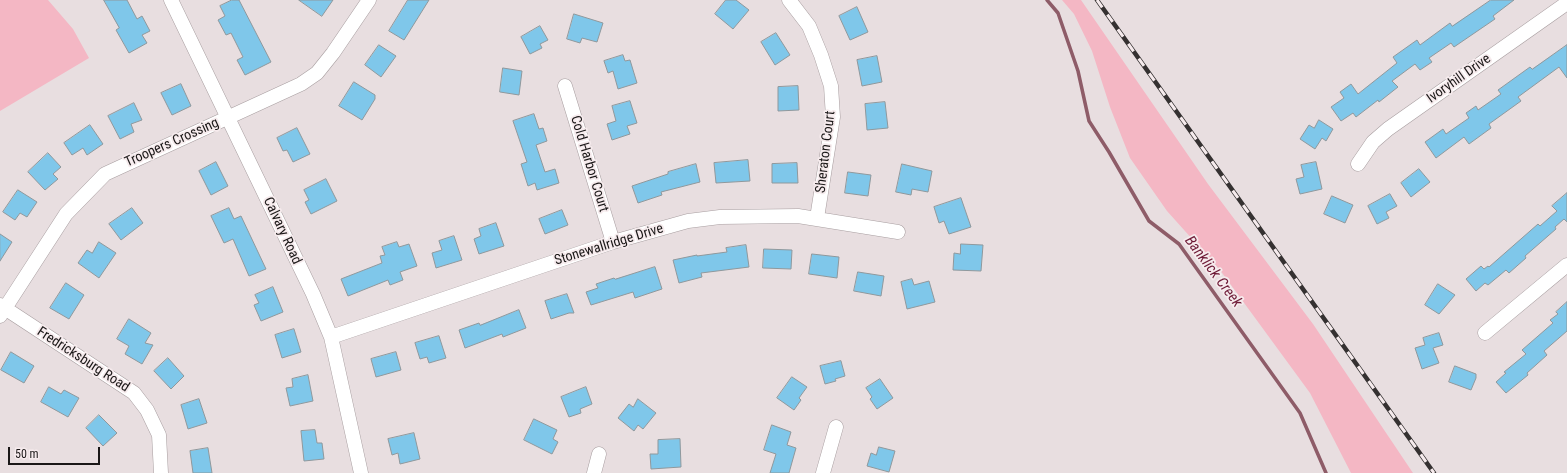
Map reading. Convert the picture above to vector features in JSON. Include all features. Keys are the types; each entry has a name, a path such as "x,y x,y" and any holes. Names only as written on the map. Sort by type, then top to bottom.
{"street":[{"name":"Calvary Road","path":"171,0 229,118 299,268 313,294 331,337 361,473"},
{"name":"Troopers Crossing","path":"2,310 66,214 105,174 301,84 317,73 333,53 369,0"},
{"name":"Sheraton Court","path":"789,0 809,26 821,55 831,86 833,117 817,218"},
{"name":"Ivoryhill Drive","path":"1358,164 1373,142 1388,129 1567,3"},
{"name":"Cold Harbor Court","path":"565,86 613,242"},
{"name":"Stonewallridge Drive","path":"331,337 613,242 688,221 720,217 798,216 898,232"},
{"path":"1485,333 1567,265"},
{"name":"Fredricksburg Road","path":"2,310 134,393 148,410 159,435 161,473"},
{"path":"823,473 836,427"},
{"path":"594,473 599,454"}],"shaded area":[{"path":"0,0 48,0 73,29 89,58 0,111"},
{"path":"1062,0 1081,0 1208,184 1313,324 1413,473 1351,473 1310,393 1220,270 1167,211 1130,158 1110,107 1092,51 1074,14"}],"building":[{"path":"104,0 127,0 137,19 142,16 150,31 142,35 147,43 129,53 116,30 119,28"},
{"path":"232,0 239,0 271,62 245,75 237,60 243,57 231,33 226,35 218,20 225,16 220,6"},
{"path":"299,0 333,0 322,16"},
{"path":"408,0 429,0 404,40 389,31"},
{"path":"726,0 736,0 749,10 733,29 715,14"},
{"path":"1491,0 1514,0 1493,16 1495,19 1454,47 1451,43 1429,58 1432,62 1420,70 1415,64 1392,81 1398,87 1379,102 1378,100 1356,117 1353,113 1341,121 1331,107 1344,98 1340,92 1351,84 1358,94 1397,63 1393,57 1417,40 1420,45 1450,23 1452,26"},
{"path":"857,7 868,32 850,40 839,16"},
{"path":"574,14 603,23 597,42 582,38 580,43 567,39"},
{"path":"540,26 548,40 540,44 542,48 530,54 521,37"},
{"path":"776,33 790,55 775,65 761,42"},
{"path":"379,45 396,56 381,77 365,65"},
{"path":"1567,45 1567,78 1559,67 1518,97 1521,101 1489,124 1491,128 1469,144 1464,137 1436,158 1425,142 1443,129 1446,134 1469,118 1466,113 1476,106 1478,110 1501,94 1498,90 1530,67 1532,69"},
{"path":"623,55 625,61 630,60 637,83 618,89 613,71 608,73 604,61"},
{"path":"877,56 882,82 862,86 857,60"},
{"path":"503,68 522,71 519,95 500,92"},
{"path":"354,82 375,95 375,99 362,120 339,106"},
{"path":"181,84 191,106 172,115 161,93"},
{"path":"798,86 799,110 778,111 778,87"},
{"path":"630,101 637,123 627,126 630,134 612,140 607,124 616,121 612,106"},
{"path":"885,102 888,128 867,130 865,104"},
{"path":"134,103 142,120 131,124 134,132 120,139 108,116"},
{"path":"534,114 539,129 543,128 547,141 536,145 545,172 555,169 559,183 537,190 535,183 528,186 521,164 527,162 513,121"},
{"path":"1319,120 1333,129 1326,141 1322,138 1315,149 1300,139 1309,125 1314,128"},
{"path":"90,125 103,144 87,155 83,148 72,155 64,143"},
{"path":"297,128 310,154 293,162 287,150 283,151 277,138"},
{"path":"48,153 61,167 53,174 58,179 45,190 28,172"},
{"path":"748,160 750,181 716,183 714,163"},
{"path":"216,162 228,186 211,195 199,171"},
{"path":"1316,162 1322,189 1300,194 1296,179 1304,177 1301,165"},
{"path":"797,163 798,183 772,183 772,164"},
{"path":"696,164 700,182 661,192 662,195 638,203 632,186 668,174 668,172"},
{"path":"902,164 932,171 928,192 912,189 911,195 896,192"},
{"path":"1419,169 1430,182 1411,197 1401,183"},
{"path":"848,172 871,175 868,196 845,193"},
{"path":"326,179 337,201 311,214 305,202 309,200 304,190"},
{"path":"18,190 37,202 27,217 20,213 15,220 3,212"},
{"path":"1567,193 1567,222 1564,219 1555,227 1556,229 1525,256 1526,258 1509,273 1506,270 1488,285 1485,283 1476,291 1466,279 1481,266 1484,269 1488,266 1489,267 1538,224 1540,226 1557,211 1552,206"},
{"path":"1390,194 1397,206 1386,212 1389,218 1377,224 1368,206"},
{"path":"1332,196 1353,205 1345,223 1324,214"},
{"path":"961,198 971,227 949,234 944,221 939,223 934,207"},
{"path":"132,208 143,223 121,240 109,224"},
{"path":"229,208 234,219 241,216 266,269 249,276 233,239 224,243 211,216"},
{"path":"562,210 568,225 545,234 539,219"},
{"path":"496,223 504,246 479,254 474,239 481,236 479,229"},
{"path":"0,234 12,242 0,261"},
{"path":"454,236 462,260 436,268 432,253 442,250 439,241"},
{"path":"99,242 116,253 99,278 78,263 87,250 92,253"},
{"path":"397,242 399,247 409,244 417,266 400,272 403,280 390,285 388,280 348,296 341,279 382,263 380,256 385,255 382,247"},
{"path":"961,244 983,245 981,271 953,270 954,253 960,254"},
{"path":"746,245 749,267 701,273 702,277 679,283 673,260 697,255 727,252 726,248"},
{"path":"764,249 792,250 791,269 763,268"},
{"path":"812,254 839,257 837,278 809,274"},
{"path":"655,267 662,289 635,298 633,292 591,305 586,292 598,288 596,284"},
{"path":"858,272 884,276 881,296 854,291"},
{"path":"912,279 914,285 929,281 935,302 907,309 901,282"},
{"path":"66,283 84,295 69,319 50,308"},
{"path":"1438,284 1455,295 1439,314 1425,305"},
{"path":"273,287 283,312 261,321 254,305 259,303 255,295"},
{"path":"567,294 574,313 569,313 551,319 545,301"},
{"path":"1567,302 1567,331 1544,351 1547,355 1527,373 1528,375 1506,393 1496,382 1506,373 1504,372 1526,354 1522,350 1553,323 1550,320 1558,314 1556,312"},
{"path":"519,310 526,328 503,337 502,334 465,348 459,330 479,323 480,325"},
{"path":"129,319 151,333 145,343 153,345 142,364 125,354 129,346 117,339"},
{"path":"294,329 301,352 282,358 275,335"},
{"path":"1439,333 1443,345 1433,348 1439,363 1422,369 1415,348 1425,345 1423,338"},
{"path":"439,336 446,358 429,363 427,357 420,359 415,343"},
{"path":"11,352 34,366 24,383 1,370"},
{"path":"396,352 401,370 376,377 371,359"},
{"path":"168,358 184,376 171,389 154,371"},
{"path":"841,361 845,376 835,379 836,381 825,384 820,366"},
{"path":"1455,366 1476,374 1471,390 1449,382"},
{"path":"308,375 313,401 290,406 286,388 293,387 292,379"},
{"path":"792,377 807,387 799,398 801,400 794,410 777,398"},
{"path":"880,379 893,398 877,409 870,399 872,397 866,388"},
{"path":"49,387 61,394 64,390 79,398 68,417 41,402"},
{"path":"586,387 592,404 580,409 581,413 569,417 561,397"},
{"path":"199,399 207,423 188,429 181,405"},
{"path":"638,399 656,413 643,429 638,425 634,431 618,418 629,404 633,407"},
{"path":"99,415 117,433 103,446 86,428"},
{"path":"534,419 557,430 553,439 558,442 552,454 524,440"},
{"path":"772,425 791,432 787,445 796,448 789,473 770,473 776,454 764,450"},
{"path":"315,430 317,443 322,443 324,459 304,461 301,431"},
{"path":"414,433 420,459 400,464 398,453 392,455 388,439"},
{"path":"680,439 681,467 651,469 650,454 658,454 658,440"},
{"path":"879,447 895,451 889,472 867,466 871,453 876,455"},
{"path":"208,448 212,473 193,473 190,451"}],"waterway":[{"name":"Banklick Creek","path":"1047,0 1058,13 1078,71 1089,121 1109,152 1149,221 1179,244 1300,413 1326,473"}],"railway":[{"path":"1097,0 1434,473"}]}
